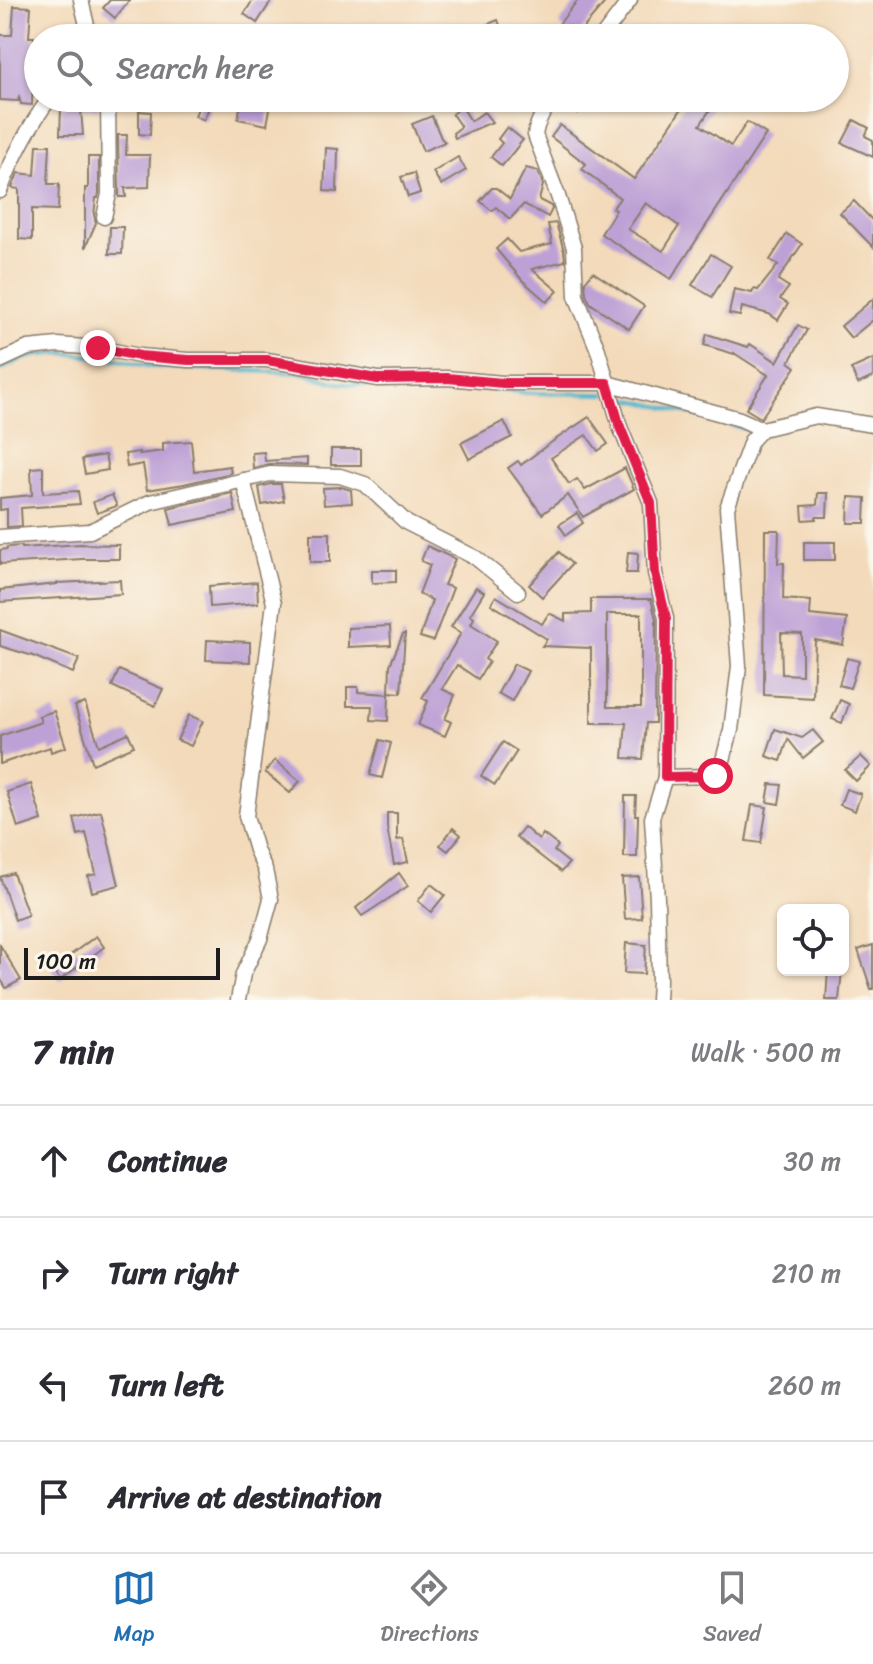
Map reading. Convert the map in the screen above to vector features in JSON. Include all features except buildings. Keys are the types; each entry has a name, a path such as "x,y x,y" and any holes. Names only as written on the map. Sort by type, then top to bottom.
{"street":[{"path":"81,0 87,24"},
{"path":"612,24 630,0"},
{"path":"0,191 12,158 39,112"},
{"path":"104,217 109,194 108,112"},
{"path":"543,112 535,135 574,248 576,296 598,350 620,427 651,503 655,573 666,618 665,777 652,818 658,1000"},
{"path":"0,361 28,348 58,345 176,359 267,360 378,379 607,383 740,419 762,429"},
{"path":"665,777 715,776 722,764 731,730 739,666 727,508 751,441 762,429 816,416 873,425"},
{"path":"0,537 90,531 150,502 270,474 340,476 365,484 407,523 476,558 518,592"},
{"path":"238,1000 243,974 260,939 271,899 265,870 246,816 274,603 243,480"}],"waterway":[{"path":"0,370 22,359 64,353 153,367 303,373 337,383 383,387 431,385"},
{"path":"495,389 526,393 606,394"},
{"path":"615,396 748,430"}],"route":[{"path":"98,348 188,360 267,360 378,379 607,383 620,427 651,503 655,573 666,618 665,777 715,776"}]}
